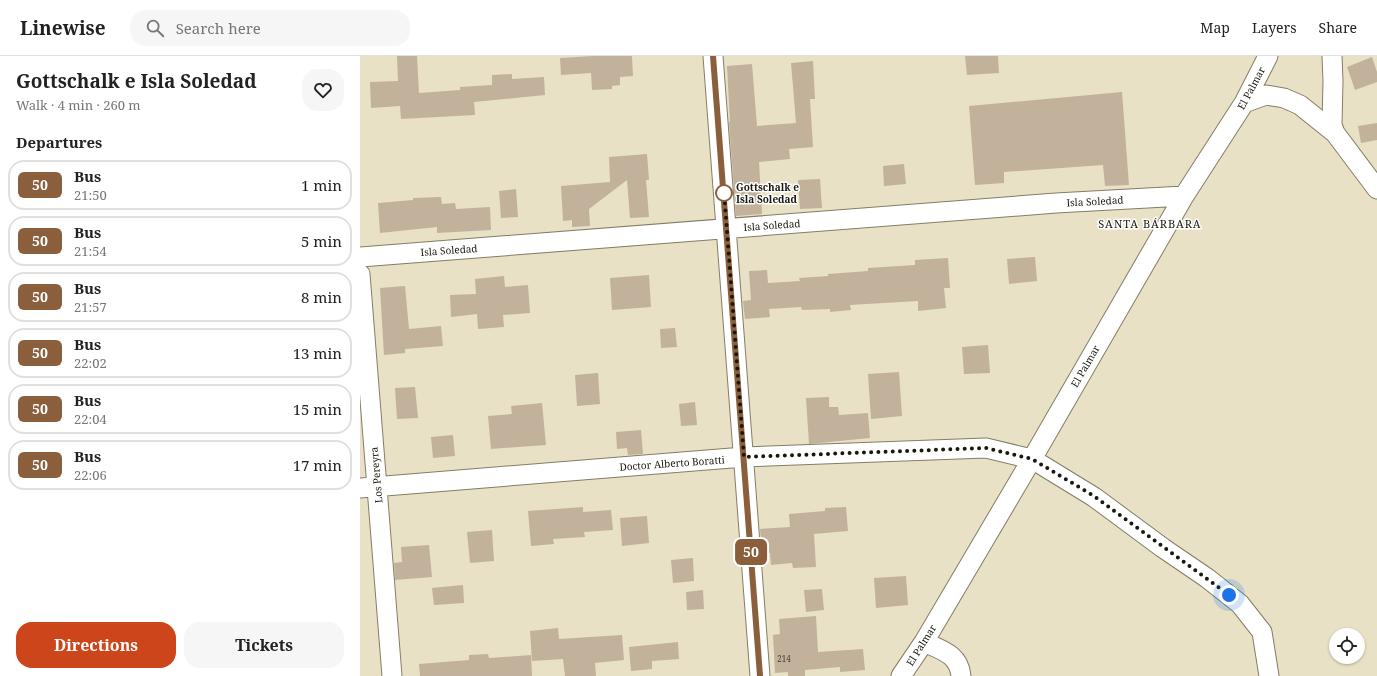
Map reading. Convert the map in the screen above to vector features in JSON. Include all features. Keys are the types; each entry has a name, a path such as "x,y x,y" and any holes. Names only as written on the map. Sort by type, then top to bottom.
{"street":[{"path":"713,56 760,676"},
{"name":"El Palmar","path":"901,676 924,642 1032,459 1184,196 1244,103 1268,56"},
{"path":"1332,56 1332,125 1335,133"},
{"path":"1244,103 1266,95 1284,98 1300,105 1335,133 1377,190"},
{"name":"Isla Soledad","path":"360,257 1056,203 1184,196"},
{"name":"Los Pereyra","path":"360,274 368,487 392,676"},
{"name":"Doctor Alberto Boratti","path":"368,487 744,457 986,448 1032,459 1094,496 1163,548 1207,578 1240,604 1262,632 1269,676"},
{"path":"924,642 953,656 961,670 962,676"}],"building":[{"path":"397,56 417,56 419,93 460,90 460,87 492,85 492,75 512,74 512,79 544,77 545,95 474,102 475,115 401,119 400,106 371,108 370,82 398,81"},
{"path":"632,56 633,76 620,77 620,85 612,86 612,89 592,90 591,73 561,75 560,58"},
{"path":"965,56 998,56 999,73 967,75"},
{"path":"1372,57 1377,72 1377,82 1355,90 1347,67"},
{"path":"813,61 815,99 810,99 813,147 789,149 790,159 759,162 762,214 736,216 729,122 727,66 752,64 757,126 796,123 791,63"},
{"path":"1122,92 1129,185 1105,186 1103,165 1004,172 1004,183 975,185 969,106"},
{"path":"1377,123 1377,140 1361,143 1358,126"},
{"path":"647,154 649,180 646,180 649,217 630,218 627,180 589,209 590,226 572,227 572,220 563,221 561,186 610,182 609,157"},
{"path":"904,164 906,184 884,186 883,166"},
{"path":"820,179 822,208 800,209 798,180"},
{"path":"516,189 518,217 501,218 499,191"},
{"path":"441,197 442,204 455,203 456,209 490,207 491,230 437,233 437,227 380,233 378,203 413,200 413,198"},
{"path":"1035,257 1037,281 1009,284 1007,259"},
{"path":"948,258 950,288 944,288 946,308 918,311 918,301 850,305 851,310 830,312 830,309 802,310 801,307 769,309 770,317 745,319 743,301 751,300 749,271 767,270 768,283 800,281 799,278 868,271 868,268 915,265 915,260"},
{"path":"649,275 651,307 612,310 610,278"},
{"path":"504,276 505,287 528,285 530,313 503,315 504,327 478,329 477,314 451,317 450,295 476,294 475,279"},
{"path":"405,286 409,329 441,326 443,346 405,349 405,353 384,355 380,288"},
{"path":"675,328 677,347 661,348 660,329"},
{"path":"988,345 990,373 964,374 962,347"},
{"path":"899,372 902,416 871,419 868,374"},
{"path":"598,373 600,404 577,406 575,375"},
{"path":"415,387 418,418 397,419 395,388"},
{"path":"829,397 829,407 838,407 839,415 868,413 870,438 809,444 806,398"},
{"path":"695,402 697,425 681,426 679,404"},
{"path":"542,403 546,445 491,449 488,416 512,414 511,406"},
{"path":"641,430 643,454 628,455 627,448 617,449 616,432"},
{"path":"453,435 455,456 433,458 431,437"},
{"path":"583,507 583,512 611,510 613,530 584,532 585,537 553,539 554,544 531,546 528,511"},
{"path":"846,507 848,531 814,534 816,567 793,568 792,563 771,565 770,553 762,554 760,529 790,527 789,514 825,511 825,508"},
{"path":"647,516 649,543 622,546 620,518"},
{"path":"492,530 494,561 470,563 467,532"},
{"path":"429,545 432,577 395,580 394,563 402,562 401,547"},
{"path":"693,558 694,581 673,583 671,560"},
{"path":"906,576 908,605 876,608 874,578"},
{"path":"463,585 464,603 434,605 432,588"},
{"path":"822,589 824,610 806,612 804,590"},
{"path":"703,590 704,609 687,610 686,592"},
{"path":"816,616 818,652 863,649 865,670 840,672 840,667 805,670 805,676 788,676 788,672 775,673 773,635 780,634 779,619"},
{"path":"558,628 559,639 622,635 624,660 595,663 596,676 565,676 563,659 532,661 530,631"},
{"path":"678,642 679,659 652,661 652,669 631,671 629,647"},
{"path":"488,654 489,658 531,655 532,676 420,676 419,664 469,660 469,655"}],"bus line":[{"name":"50","path":"713,56 760,676"}],"place":[{"name":"Gottschalk e Isla Soledad","path":"724,193"}],"district":[{"name":"SANTA BÁRBARA","path":"1150,224"}],"route":[{"path":"724,193 724,191 744,457 986,448 1032,459 1094,496 1229,595"}]}
